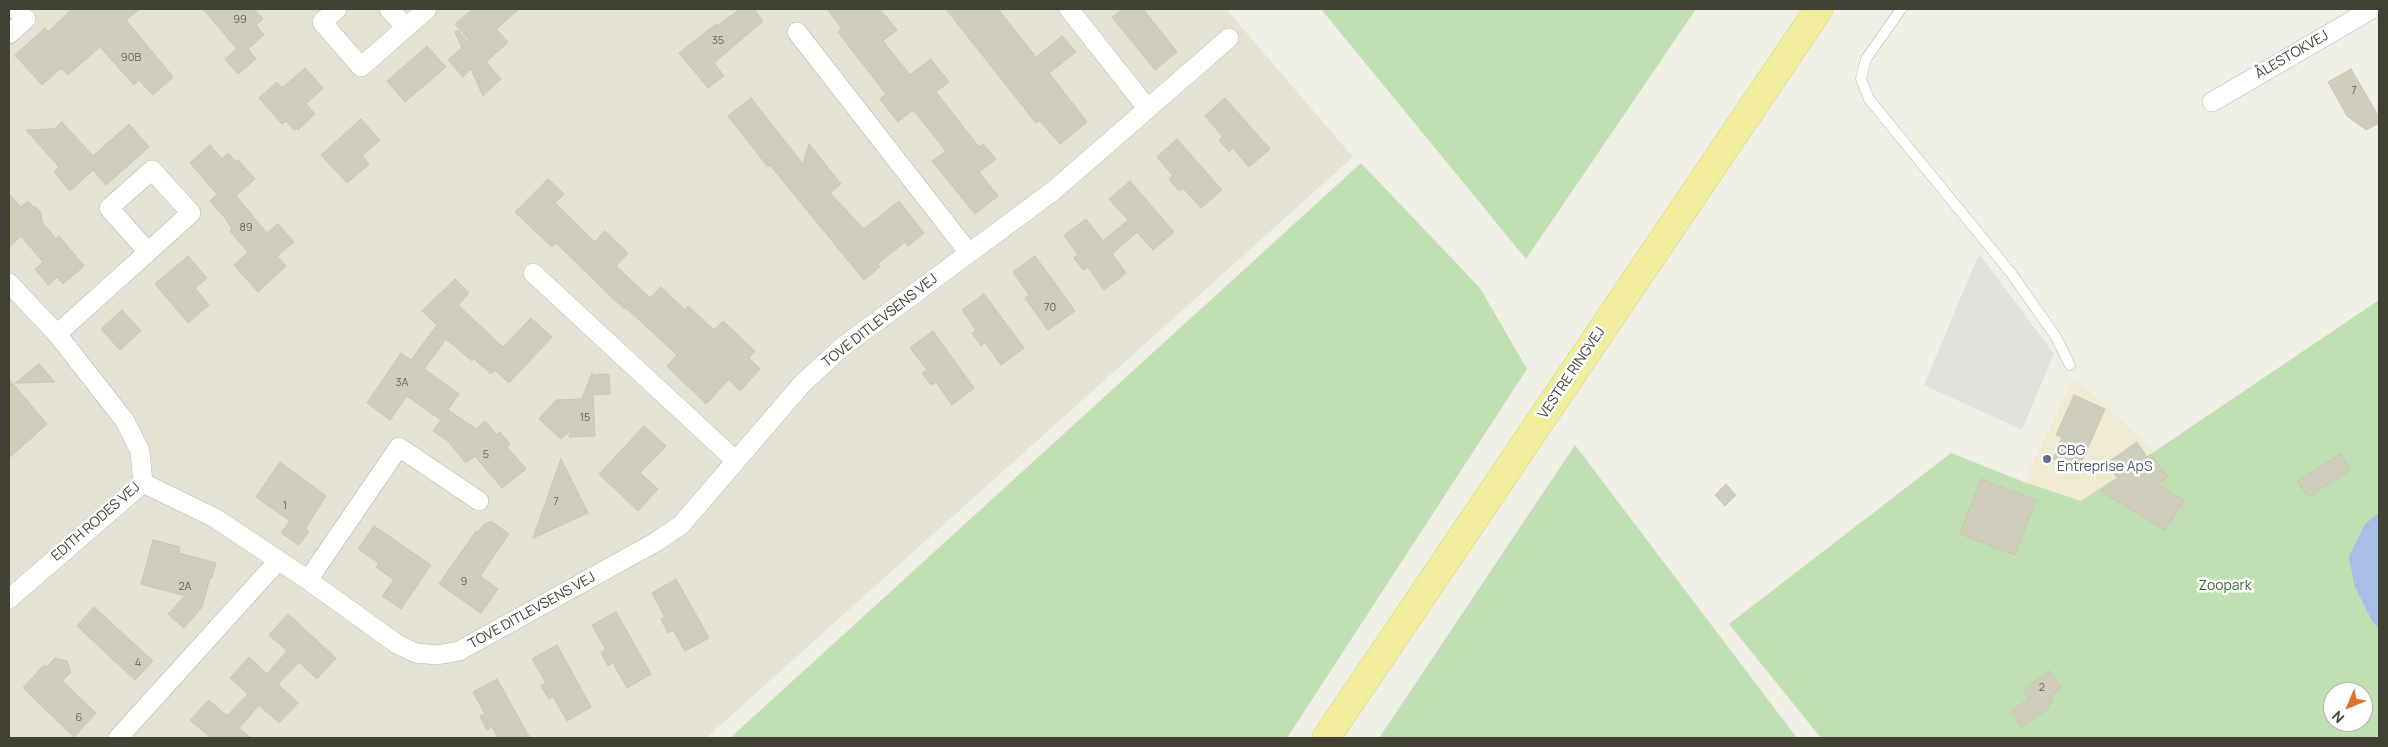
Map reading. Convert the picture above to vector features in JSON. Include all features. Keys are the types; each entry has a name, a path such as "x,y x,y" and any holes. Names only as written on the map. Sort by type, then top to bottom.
{"main road":[{"name":"VESTRE RINGVEJ","path":"1326,738 1819,9"}],"street":[{"path":"9,34 26,19 16,9"},
{"path":"337,9 322,22 361,67 427,9"},
{"path":"389,9 406,28"},
{"path":"1069,9 1148,109"},
{"name":"ÅLESTOKVEJ","path":"2212,102 2372,9"},
{"path":"797,32 969,253"},
{"name":"TOVE DITLEVSENS VEJ","path":"143,483 215,518 308,580 397,644 416,653 437,655 459,652 654,543 681,525 802,384 841,348 1054,191 1230,38"},
{"path":"57,334 148,252"},
{"path":"533,273 735,460"},
{"name":"EDITH RODES VEJ","path":"9,598 143,483 140,451 125,421 57,334 11,289"},
{"path":"308,580 399,447 479,501"},
{"path":"118,738 278,561"}],"lane":[{"path":"1901,9 1866,59 1862,79 1869,99 2011,274 2056,337 2070,365"}],"shaded area":[{"path":"9,9 1226,9 1353,157 706,738 9,738"},
{"path":"1979,254 2054,354 2022,430 1924,385"},
{"path":"2074,377 2154,451 2081,501 2024,482"}],"green space":[{"path":"1321,9 1696,9 1526,259"},
{"path":"1361,163 1480,288 1527,369 1287,738 730,738"},
{"name":"Zoopark","path":"2379,300 2379,738 1821,738 1729,624 1951,453 2024,482 2081,501"},
{"path":"1575,445 1797,738 1379,738"}],"water":[{"path":"2379,513 2379,629 2372,621 2354,585 2349,556 2365,524"}],"building":[{"path":"72,9 140,9 126,20 173,77 153,95 139,80 134,85 100,47 68,75 61,68 42,85 15,55 45,28 48,32"},
{"path":"203,9 254,9 263,19 256,25 264,35 248,49 256,59 238,74 225,59 237,49"},
{"path":"473,9 519,9 496,29 508,42 486,62 501,79 483,96 471,69 463,77 448,60 462,48 455,32 458,30 468,42 470,41 455,24"},
{"path":"740,9 754,9 763,21 714,63 724,76 708,88 679,53 716,24 717,26"},
{"path":"827,9 880,9 897,30 883,41 910,75 931,59 949,82 936,92 979,147 983,144 996,159 979,172 998,196 975,214 932,161 946,151 913,110 898,122 880,99 886,94 838,32 842,28"},
{"path":"946,9 998,9 1036,57 1062,36 1076,52 1049,73 1087,122 1060,144 1040,121 1036,123"},
{"path":"1123,9 1143,9 1177,52 1155,70 1112,17"},
{"path":"427,46 446,67 405,102 387,81"},
{"path":"305,68 323,88 306,104 315,114 298,130 297,128 294,130 286,121 282,124 259,98 277,82 282,88"},
{"path":"2351,69 2379,117 2379,123 2366,130 2347,116 2328,82"},
{"path":"751,98 803,164 809,144 841,184 830,193 864,229 899,201 924,233 908,246 905,242 877,264 880,267 864,280 770,165 768,167 728,116"},
{"path":"1225,98 1270,149 1249,167 1233,148 1229,152 1219,140 1223,137 1205,116"},
{"path":"361,119 380,140 362,156 369,164 347,183 321,155"},
{"path":"62,122 93,156 129,124 149,147 106,185 93,170 70,191 54,172 59,167 26,130 54,129"},
{"path":"1177,139 1222,190 1201,208 1183,188 1179,191 1169,179 1173,176 1157,157"},
{"path":"210,145 222,159 228,153 236,162 238,160 255,179 236,196 267,233 278,224 294,242 277,256 286,266 258,292 234,265 248,252 230,231 232,229 225,218 210,201 217,194 190,163"},
{"path":"548,179 564,194 555,203 595,242 605,231 628,253 616,266 650,298 661,287 685,310 688,306 714,330 723,321 755,351 749,358 760,369 740,391 729,379 706,404 667,366 677,355 625,307 624,309 556,243 552,247 515,212"},
{"path":"1130,181 1174,232 1153,250 1137,232 1112,254 1126,273 1104,290 1088,267 1083,270 1074,258 1078,255 1064,235 1086,219 1103,241 1128,220 1109,199"},
{"path":"9,194 21,207 28,201 33,207 36,207 41,213 42,222 56,239 59,236 84,266 63,284 57,277 48,285 35,269 43,262 21,236 9,247"},
{"path":"188,256 207,278 195,288 209,305 188,323 155,284"},
{"path":"1035,256 1075,311 1048,330 1025,298 1029,295 1013,272"},
{"path":"455,279 469,293 458,305 503,347 531,318 552,337 509,383 495,370 491,374 474,359 472,361 446,339 424,369 459,394 445,414 448,410 476,429 485,421 497,435 500,432 510,444 507,447 526,469 502,488 475,456 466,463 448,441 433,431 441,420 407,396 390,420 367,403 401,353 411,360 437,325 422,311"},
{"path":"984,294 1024,348 1001,365 985,342 981,346 972,333 976,330 962,310"},
{"path":"122,310 141,331 120,350 101,329"},
{"path":"933,331 974,388 952,405 936,382 931,385 922,373 927,370 910,348"},
{"path":"39,364 55,382 15,383"},
{"path":"592,373 593,375 609,374 610,394 593,395 595,436 569,437 571,430 561,439 539,419 556,400 582,399"},
{"path":"9,379 47,424 9,458"},
{"path":"2074,395 2105,409 2078,470 2053,459 2062,437 2056,435"},
{"path":"644,426 666,446 640,473 658,489 638,511 599,474"},
{"path":"2137,442 2147,457 2151,454 2168,477 2158,484 2184,501 2165,530 2101,491 2118,479 2107,463"},
{"path":"2341,454 2350,470 2308,497 2298,481"},
{"path":"561,459 588,513 533,538 544,507"},
{"path":"280,462 326,496 305,529 309,531 299,545 281,533 290,521 256,497"},
{"path":"1981,479 2036,500 2015,555 1960,534"},
{"path":"1726,484 1736,495 1725,506 1715,495"},
{"path":"491,521 509,534 480,576 498,589 481,613 439,584 476,531 478,532 483,525"},
{"path":"374,526 431,565 401,609 382,596 394,580 376,567 379,563 358,549"},
{"path":"153,540 180,547 179,553 216,563 202,607 184,628 168,614 185,596 141,584"},
{"path":"676,579 709,638 685,651 673,630 668,633 661,619 665,617 652,593"},
{"path":"94,607 153,661 135,680 77,626"},
{"path":"616,612 651,674 627,688 613,663 608,666 601,652 606,650 592,625"},
{"path":"288,614 336,658 317,679 299,662 278,684 298,703 279,723 259,705 239,728 251,738 211,738 190,720 209,700 227,716 248,694 230,678 249,657 267,674 287,651 269,635"},
{"path":"557,645 591,707 567,721 553,696 549,699 541,686 546,683 532,659"},
{"path":"55,658 67,661 71,672 62,681 96,713 74,737 23,688 44,665 47,667"},
{"path":"2050,671 2062,688 2050,696 2053,701 2048,705 2049,708 2022,727 2011,711 2029,699 2023,690"},
{"path":"497,679 530,738 498,738 492,727 487,730 480,716 485,714 473,692"}],"place":[{"name":"CBG Entreprise ApS","path":"2047,459"}]}
